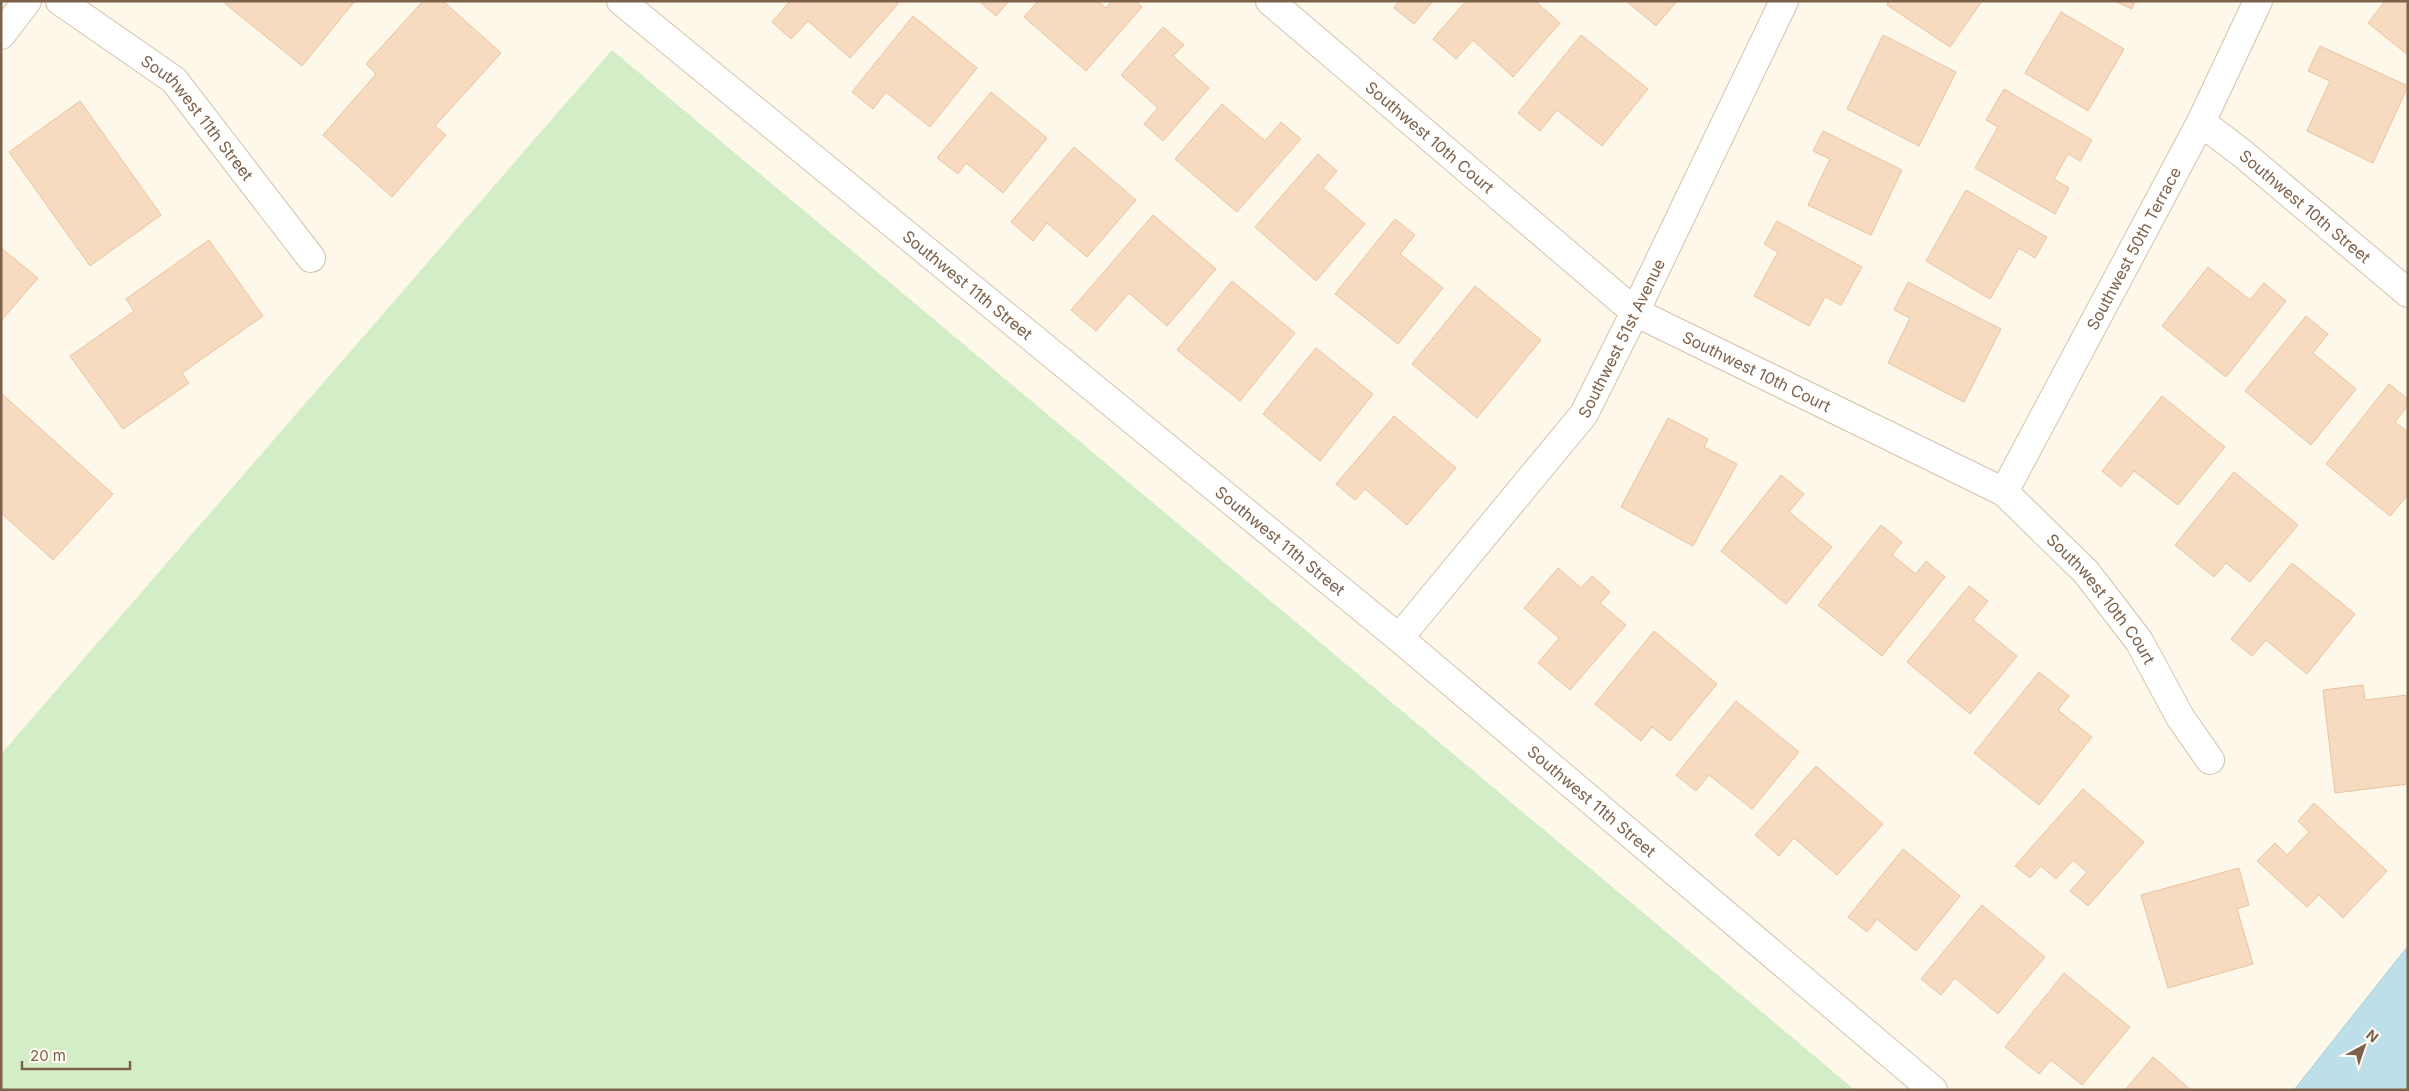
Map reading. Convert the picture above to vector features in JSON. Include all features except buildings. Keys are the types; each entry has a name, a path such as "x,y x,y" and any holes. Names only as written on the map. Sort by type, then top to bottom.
{"street":[{"path":"1,35 27,1"},
{"name":"Southwest 11th Street","path":"60,1 174,80 311,258"},
{"name":"Southwest 11th Street","path":"621,1 1399,638 1933,1090"},
{"name":"Southwest 10th Court","path":"1270,1 1635,312 2004,492 2086,572 2139,641 2180,717 2210,760"},
{"name":"Southwest 51st Avenue","path":"1399,638 1584,414 1784,1"},
{"name":"Southwest 50th Terrace","path":"2004,492 2201,122 2258,1"},
{"name":"Southwest 10th Street","path":"2201,122 2243,154 2408,293"}],"green space":[{"path":"612,50 1855,1090 1,1090 1,754"}],"water":[{"path":"2408,946 2408,1090 2294,1090"}]}
